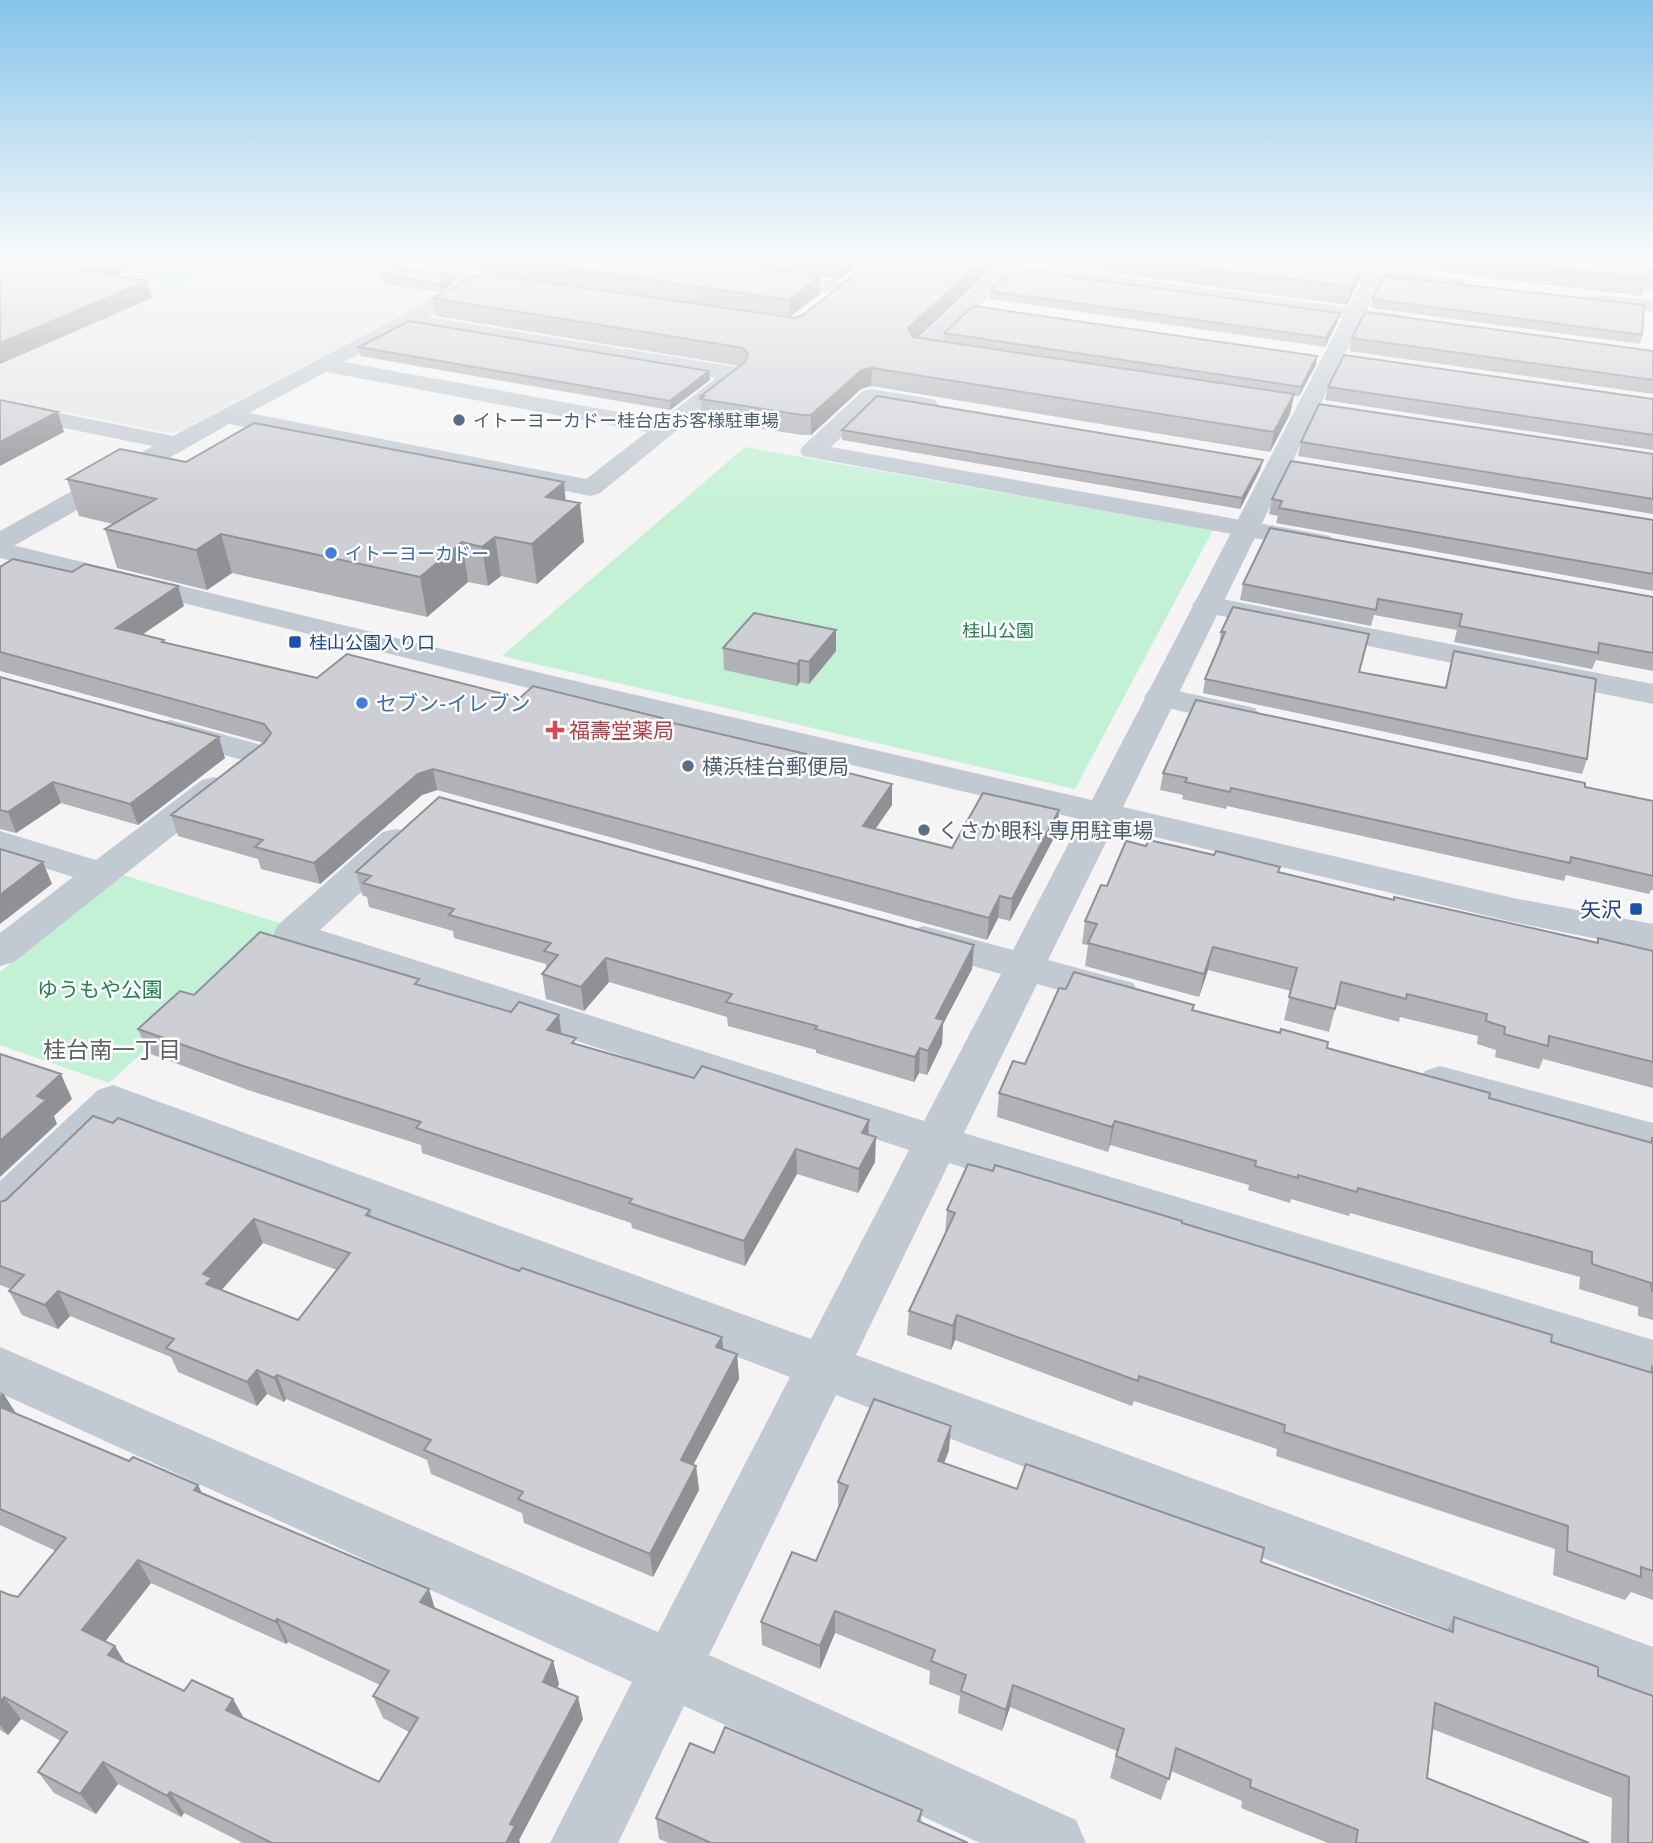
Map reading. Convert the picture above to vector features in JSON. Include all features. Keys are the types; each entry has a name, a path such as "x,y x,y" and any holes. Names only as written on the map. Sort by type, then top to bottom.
{"street":[{"path":"0,542 226,416 363,344"},
{"path":"226,416 591,488 735,374 553,344"},
{"path":"925,344 921,348 948,352"},
{"path":"583,1843 1339,344"},
{"path":"1305,354 1359,362"},
{"path":"324,365 667,428"},
{"path":"953,410 871,396 812,451 1341,546"},
{"path":"1280,402 1335,411"},
{"path":"0,408 177,444"},
{"path":"1252,459 1306,468"},
{"path":"0,550 545,683 1102,814 1513,910 1653,937"},
{"path":"1208,604 1653,694"},
{"path":"1160,697 1270,720"},
{"path":"0,953 257,754 141,722"},
{"path":"426,813 292,934 936,1142 1653,1362"},
{"path":"0,842 101,874"},
{"path":"891,930 1158,1004"},
{"path":"1399,1070 1653,1140"},
{"path":"0,1210 113,1101 1653,1677"},
{"path":"0,1369 1053,1843"}],"shaded area":[{"path":"0,344 345,344 181,431 169,433 0,399"}],"green space":[{"name":"桂山公園","path":"745,447 1213,530 1075,789 502,656"},
{"name":"ゆうもや公園","path":"123,875 283,924 109,1083 0,1045 0,972"}],"building":[{"path":"365,344 547,344 709,371 670,401 359,347"},
{"path":"718,344 960,344 1294,394 1274,432 872,368 862,370 811,415 700,399 745,362 748,354 743,348"},
{"path":"1017,344 1234,344 1317,356 1301,387"},
{"path":"1395,344 1601,344 1653,351 1653,380"},
{"path":"1344,355 1653,399 1653,435 1328,387"},
{"path":"877,396 1263,460 1242,498 842,430"},
{"path":"0,400 58,412 0,442"},
{"path":"1319,404 1653,454 1653,499 1301,442"},
{"path":"254,423 564,482 546,497 580,503 532,544 495,537 482,547 462,542 420,577 221,534 196,550 105,529 156,499 67,479 120,449 186,462"},
{"path":"1291,461 1653,520 1653,574 1279,508 1282,501 1272,499"},
{"path":"1270,528 1653,597 1653,653 1599,643 1598,653 1459,626 1462,614 1378,599 1376,610 1243,584"},
{"path":"13,559 72,572 85,564 178,586 116,628 164,640 162,642 317,678 347,654 520,698 533,686 662,718 660,720 806,754 801,761 892,784 863,826 952,848 983,793 1059,810 1012,899 1000,896 989,918 433,769 418,774 314,863 255,847 263,840 171,815 265,742 271,733 264,724 0,652 0,567"},
{"path":"1233,607 1369,634 1359,672 1446,688 1454,651 1596,679 1587,759 1205,679 1225,632 1221,632"},
{"path":"754,613 836,630 809,662 800,660 797,664 723,648"},
{"path":"0,677 219,737 130,804 53,782 8,812 0,810"},
{"path":"1196,700 1585,783 1585,787 1653,801 1653,876 1571,857 1570,863 1231,788 1230,792 1185,782 1187,778 1163,773"},
{"path":"439,797 974,945 936,1018 944,1020 928,1051 920,1048 915,1057 815,1029 817,1026 726,1002 732,994 606,958 581,987 542,974 558,955 544,951 551,943 449,915 454,909 363,883 371,876 356,872"},
{"path":"1149,840 1214,855 1216,851 1280,867 1278,872 1394,900 1394,897 1598,943 1598,938 1653,951 1653,1062 1549,1036 1548,1046 1504,1034 1505,1027 1486,1021 1487,1014 1407,994 1406,999 1341,982 1335,1009 1289,997 1297,968 1213,947 1204,974 1088,943 1097,924 1085,921 1101,885 1107,886 1126,841 1146,846"},
{"path":"0,849 43,862 0,895"},
{"path":"260,932 419,979 415,984 511,1012 519,1002 559,1015 547,1030 576,1038 572,1043 694,1078 702,1066 869,1120 862,1133 876,1137 859,1169 796,1149 744,1241 629,1203 632,1199 416,1128 421,1122 240,1065 138,1029 180,991 194,995"},
{"path":"1074,972 1194,1005 1192,1010 1280,1033 1281,1029 1328,1042 1327,1048 1490,1093 1489,1098 1652,1143 1653,1138 1653,1292 1651,1283 1592,1264 1592,1252 1358,1188 1357,1192 1298,1175 1298,1178 1255,1166 1256,1161 1115,1121 1112,1127 999,1093 1013,1061 1025,1064 1059,988 1066,989"},
{"path":"0,1054 61,1074 37,1096 46,1100 0,1141"},
{"path":"93,1116 113,1123 118,1118 370,1210 366,1215 519,1271 522,1268 722,1337 716,1347 737,1354 681,1460 696,1466 650,1554 518,1499 523,1492 424,1450 431,1440 277,1375 274,1378 257,1370 247,1382 166,1348 174,1339 58,1291 45,1305 9,1291 24,1275 0,1266 0,1202 6,1200","holes":["254,1219 350,1253 298,1320 206,1284 212,1278 203,1274"]},
{"path":"968,1164 993,1171 995,1165 1552,1335 1551,1342 1652,1373 1652,1367 1653,1571 1641,1567 1641,1577 1567,1551 1568,1526 1284,1432 1285,1425 1139,1376 1138,1381 957,1315 953,1326 909,1311 955,1213 947,1210"},
{"path":"874,1399 951,1426 938,1461 1017,1489 1026,1464 1264,1548 1261,1562 1453,1632 1454,1617 1598,1667 1598,1676 1653,1696 1653,1843 1628,1843 1629,1777 1435,1703 1427,1778 1589,1843 1356,1843 1358,1830 1250,1787 1251,1780 1176,1748 1169,1779 1116,1756 1124,1729 1013,1685 1006,1710 961,1691 966,1675 931,1661 935,1650 835,1611 820,1646 761,1622 792,1552 816,1561 848,1486 838,1482"},
{"path":"0,1407 129,1461 133,1457 198,1485 194,1490 429,1589 420,1602 553,1661 543,1682 578,1697 510,1824 515,1826 506,1843 272,1843 170,1792 167,1796 103,1762 80,1794 38,1772 67,1732 4,1697 0,1702 0,1591 18,1597 66,1538 0,1509","holes":["138,1560 276,1622 277,1619 389,1671 373,1696 418,1718 379,1782 226,1710 233,1699 192,1680 184,1691 108,1655 115,1646 82,1630"]},
{"path":"725,1727 922,1810 918,1821 968,1843 711,1843 656,1818 690,1743 714,1753"}],"place":[{"name":"イトーヨーカドー桂台店お客様駐車場","path":"459,420"},
{"name":"イトーヨーカドー","path":"331,553"},
{"name":"桂山公園入り口","path":"295,642"},
{"name":"セブン-イレブン","path":"362,703"},
{"name":"福壽堂薬局","path":"555,730"},
{"name":"横浜桂台郵便局","path":"688,766"},
{"name":"くさか眼科 専用駐車場","path":"924,830"},
{"name":"矢沢","path":"1636,909"}],"district":[{"name":"桂台南一丁目","path":"112,1049"}]}
